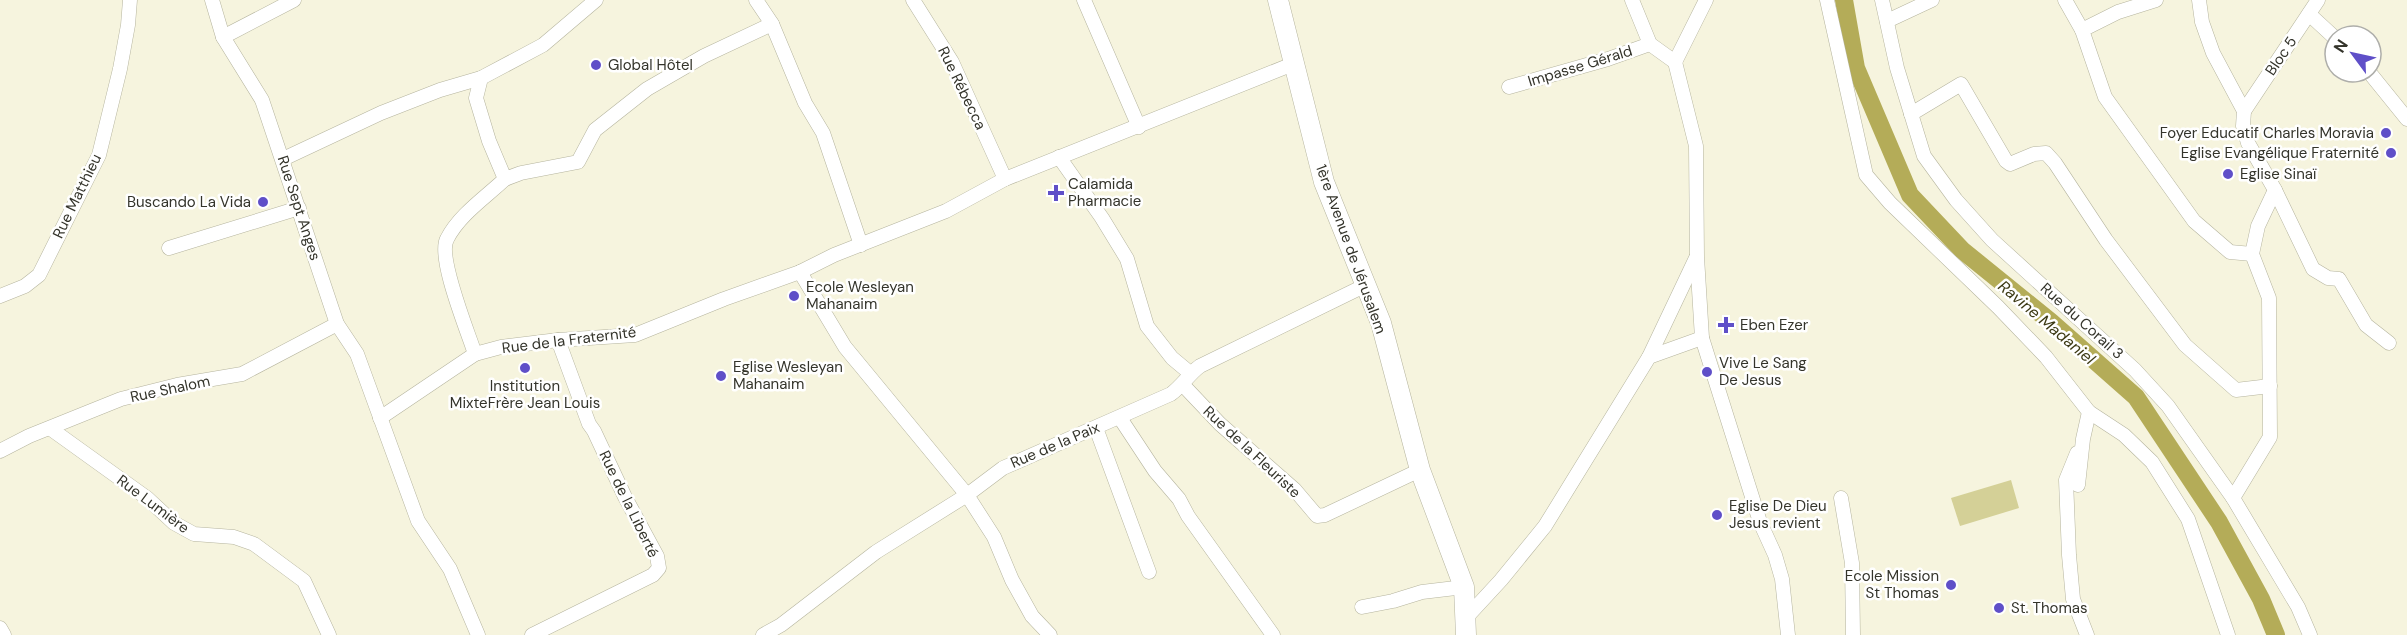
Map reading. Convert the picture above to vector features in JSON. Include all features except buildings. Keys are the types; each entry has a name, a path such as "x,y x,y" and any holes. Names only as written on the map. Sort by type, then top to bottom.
{"street":[{"name":"Rue Matthieu","path":"0,296 25,286 39,275 96,164 129,25 129,0"},
{"name":"Rue Sept Anges","path":"212,0 223,37 262,100 284,159 337,324 357,354 418,521 450,569 478,635"},
{"path":"223,37 294,0"},
{"path":"284,159 381,113 440,90 481,78 543,45 596,0"},
{"path":"756,0 772,24 805,103 823,133 861,245"},
{"name":"Rue Rébecca","path":"913,0 952,62 1005,179"},
{"path":"1084,0 1139,127"},
{"name":"1ère Avenue de Jérusalem","path":"1278,0 1324,182 1364,286 1381,323 1420,470 1464,587 1465,627"},
{"path":"1632,0 1650,44 1675,62 1696,146 1697,257 1702,338 1760,522 1775,555 1782,579 1788,635"},
{"path":"1675,62 1706,0"},
{"path":"1827,0 1866,175 1890,203 1998,307 2038,349 2089,412 2124,435 2152,462 2188,519 2228,635"},
{"name":"Rue du Corail 3","path":"1882,0 1897,68 1924,156 1956,200 1992,240 2142,377 2168,406 2233,498 2298,607 2310,635"},
{"path":"1887,21 1932,0"},
{"path":"2065,0 2082,30 2105,97 2194,220 2230,252 2252,254"},
{"path":"2082,30 2118,12 2156,0"},
{"path":"2199,0 2202,22 2213,52 2244,111 2243,126 2248,143 2275,190 2313,269 2328,278 2339,279 2366,325 2389,344"},
{"name":"Bloc 5","path":"2244,111 2318,0"},
{"path":"2309,14 2323,27"},
{"path":"475,354 446,267 445,241 457,225 505,179 521,173 578,162 595,130 647,89 704,56 772,24"},
{"name":"Impasse Gérald","path":"1509,87 1608,59 1650,44"},
{"name":"Rue de la Fraternité","path":"380,418 475,354 501,347 558,340 635,335 724,299 800,272 834,255 946,211 1005,179 1293,64"},
{"path":"481,78 476,98 489,141 505,179"},
{"path":"1911,114 1961,84 2006,161 2010,164 2034,154 2046,153 2055,163 2106,240 2185,345 2236,390 2271,387"},
{"path":"2379,84 2407,119"},
{"path":"1059,157 1102,218 1126,259 1147,326 1187,379"},
{"path":"2233,498 2270,437 2269,298 2252,254 2258,226 2275,190"},
{"path":"169,248 299,208"},
{"path":"1465,627 1545,526 1649,357 1697,257"},
{"path":"800,272 845,347 968,495 994,537 1012,580 1032,616 1050,635"},
{"name":"Rue de la Paix","path":"763,635 785,630 876,552 968,495 1003,468 1171,394 1200,366 1364,286"},
{"name":"Rue Shalom","path":"0,451 122,399 177,385 242,374 337,324"},
{"path":"1649,357 1702,338"},
{"name":"Rue de la Liberté","path":"532,635 653,575 659,568 657,556 589,424 558,340"},
{"name":"Rue de la Fleuriste","path":"1187,379 1220,424 1295,490 1317,516 1325,515 1420,470"},
{"path":"2078,485 2083,439 2089,412"},
{"path":"1120,418 1155,471 1179,499 1188,516 1274,635"},
{"path":"1096,428 1149,572"},
{"name":"Rue Lumière","path":"51,429 147,498 174,523 194,534 234,537 254,544 304,581 329,635"},
{"path":"2083,439 2066,480 2073,599 2086,635"},
{"path":"1841,498 1852,563 1853,635"},
{"path":"1362,607 1394,601 1422,592 1464,587"},
{"path":"0,628 4,635"}],"shaded area":[{"path":"2011,480 2019,508 1960,526 1951,498"}],"waterway":[{"name":"Ravine Madaniel","path":"1844,0 1856,68 1910,195 1962,250 2051,322 2136,397 2219,522 2261,599 2276,635"}],"place":[{"name":"Global Hôtel","path":"596,65"},
{"name":"Foyer Educatif Charles Moravia","path":"2386,133"},
{"name":"Eglise Evangélique Fraternité","path":"2391,153"},
{"name":"Eglise Sinaï","path":"2228,174"},
{"name":"Calamida Pharmacie","path":"1056,193"},
{"name":"Buscando La Vida","path":"263,202"},
{"name":"Ecole Wesleyan Mahanaim","path":"794,296"},
{"name":"Eben Ezer","path":"1726,325"},
{"name":"Institution MixteFrère Jean Louis","path":"525,368"},
{"name":"Vive Le Sang De Jesus","path":"1707,372"},
{"name":"Eglise Wesleyan Mahanaim","path":"721,376"},
{"name":"Eglise De Dieu Jesus revient","path":"1717,515"},
{"name":"Ecole Mission St Thomas","path":"1951,585"},
{"name":"St. Thomas","path":"1999,608"}]}
